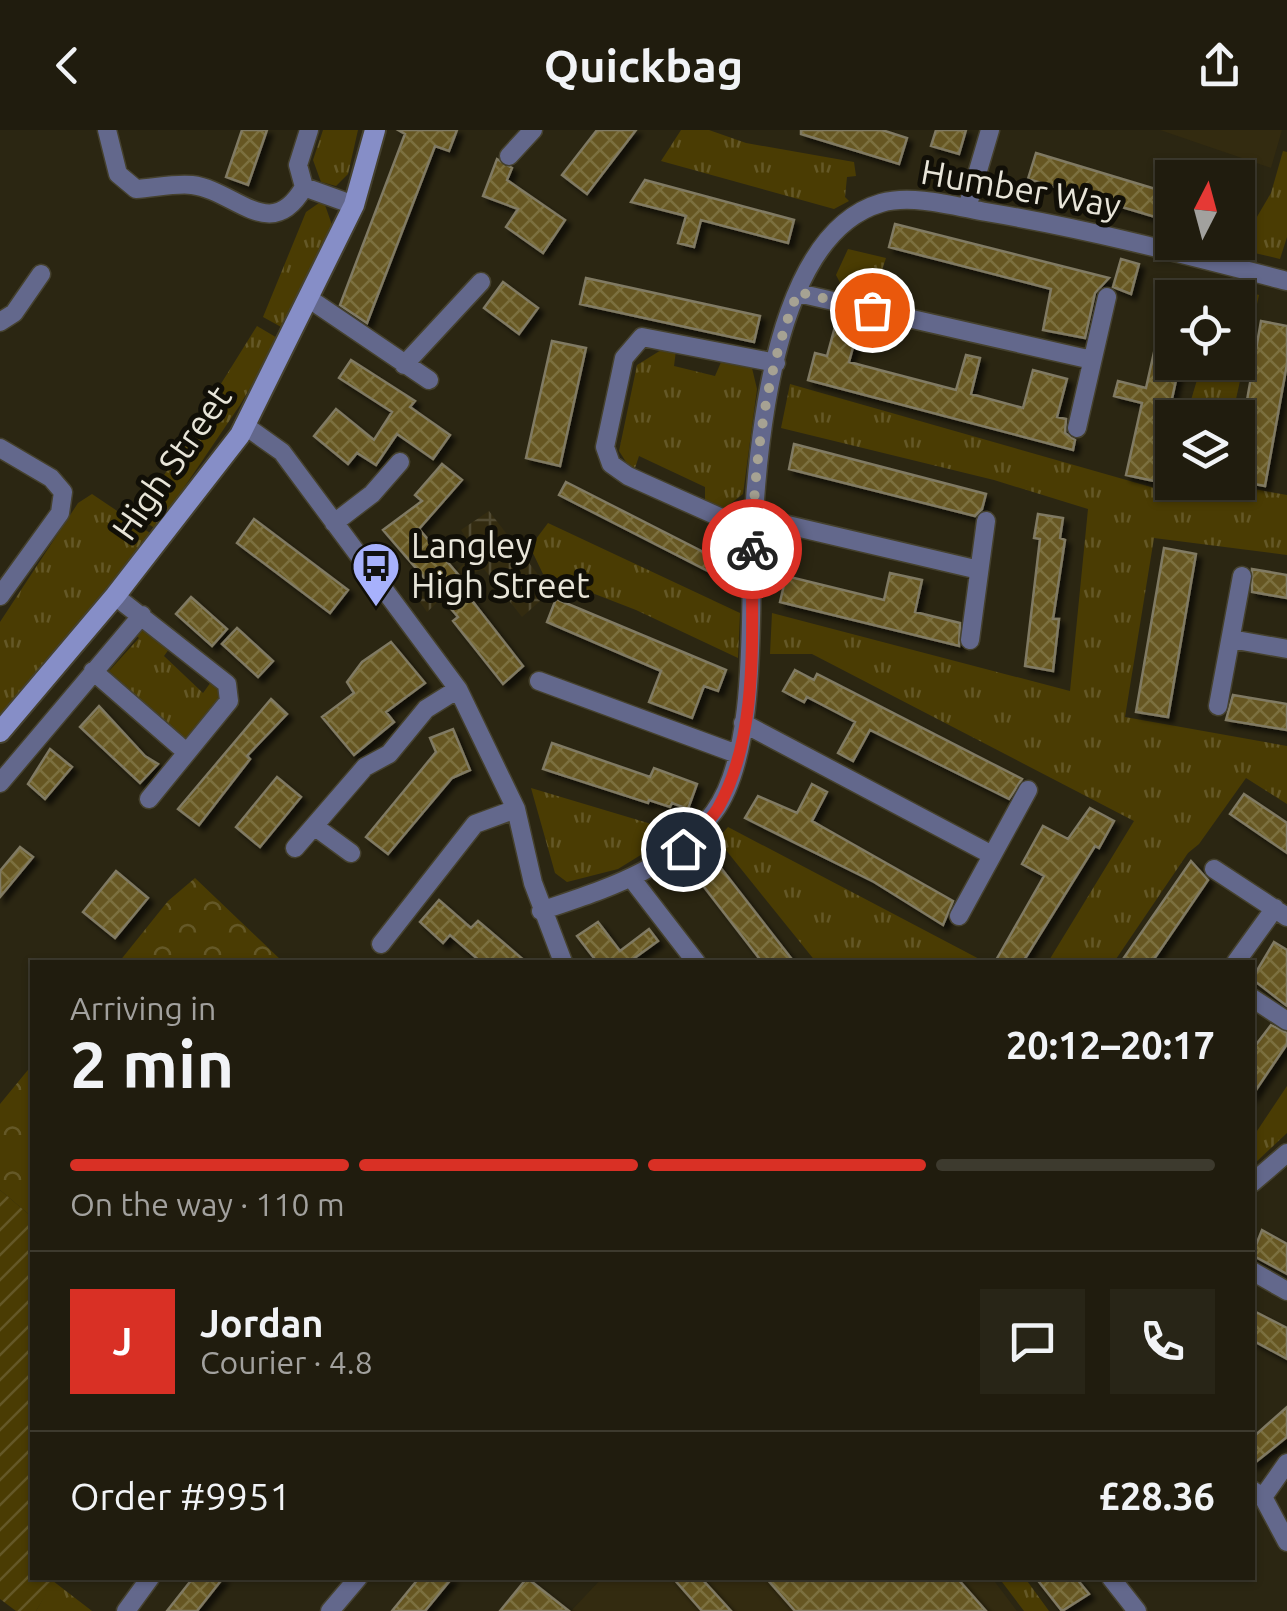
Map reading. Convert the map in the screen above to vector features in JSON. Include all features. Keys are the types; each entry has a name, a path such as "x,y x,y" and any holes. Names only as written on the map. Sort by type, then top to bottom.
{"main road":[{"name":"High Street","path":"0,732 116,596 244,425 311,300 354,205 375,130"}],"street":[{"path":"108,130 118,174 136,188 194,185 258,212 277,213 296,202 304,187 298,165 309,130"},
{"path":"509,156 534,130"},
{"path":"967,208 990,130"},
{"path":"304,187 354,205"},
{"name":"Humber Way","path":"542,911 632,879 683,849 718,808 743,724 751,654 753,524 762,434 776,362 816,250 847,221 880,203 908,200 967,208 1084,228 1287,281"},
{"path":"0,322 14,313 42,274"},
{"path":"404,365 481,282"},
{"path":"798,292 1092,360"},
{"path":"1077,428 1106,297"},
{"path":"311,300 430,380"},
{"path":"776,362 642,336 624,358 605,447 611,464 628,476 753,524 979,570"},
{"path":"244,425 282,452 458,689 516,809 542,911 562,960"},
{"path":"0,448 51,478 63,492 60,513 0,596"},
{"path":"334,523 372,494 400,462"},
{"path":"970,640 986,522"},
{"path":"1218,706 1242,576"},
{"path":"116,596 227,684 229,700 149,799"},
{"path":"0,783 142,615"},
{"path":"1231,639 1287,649"},
{"path":"93,671 185,751"},
{"path":"540,681 737,754"},
{"path":"296,848 365,767 389,754 426,708 458,689"},
{"path":"743,724 992,855"},
{"path":"959,916 1028,790"},
{"path":"380,944 475,824 516,809"},
{"path":"314,826 352,853"},
{"path":"1214,869 1281,912 1238,960"},
{"path":"632,879 694,960"},
{"path":"1255,1000 1287,1022"},
{"path":"1255,1180 1287,1153"},
{"path":"1255,1272 1287,1291"},
{"path":"1287,1464 1258,1494 1287,1542"},
{"path":"126,1611 149,1580"},
{"path":"330,1611 353,1580"},
{"path":"1113,1580 1136,1611"}],"shaded area":[{"path":"1160,130 1282,130 1271,168"},
{"path":"489,511 556,598 549,593 522,617 484,569 467,575 427,612 415,595 427,597 476,553 461,530"},
{"path":"600,1580 994,1580 1017,1611 571,1611"}],"green space":[{"path":"323,130 358,130 348,174 336,186 321,182 313,160"},
{"path":"681,130 709,130 746,143 854,162 856,176 847,177 845,197 849,201 834,209 661,161"},
{"path":"1283,151 1287,152 1287,237 1280,259 1255,253 1255,220 1271,193"},
{"path":"319,203 325,205 332,225 283,328 263,317 306,212"},
{"path":"848,249 886,258 872,301 846,294 836,275"},
{"path":"257,326 279,339 240,405 156,529 138,517"},
{"path":"666,347 676,350 674,366 715,376 722,360 752,368 757,389 743,494 721,511 705,501 705,487 639,456 635,468 628,465 619,451 637,365"},
{"path":"1197,380 1240,380 1236,400 1191,400"},
{"path":"790,384 1155,488 1155,500 1255,500 1255,489 1287,495 1287,555 1154,538 1125,717 1287,746 1287,804 1246,778 1199,844 1188,853 1115,960 1049,960 1134,821 812,654 770,654 772,613 1070,691 1088,509 994,480 781,428"},
{"path":"92,494 153,535 0,718 0,622 78,503"},
{"path":"548,523 740,613 738,658 636,610 543,574 530,547"},
{"path":"143,629 172,645 164,656 203,693 211,682 221,693 219,713 185,741 109,671 139,638 134,633"},
{"path":"531,788 678,832 618,869 567,882 555,873"},
{"path":"728,827 981,960 814,960 717,839"},
{"path":"195,878 281,960 121,960 168,901"},
{"path":"30,1067 30,1215 0,1190 0,1104"},
{"path":"1287,1086 1287,1133 1255,1163 1255,1134"},
{"path":"0,1190 30,1215 30,1580 55,1580 36,1611 16,1611 0,1599"},
{"path":"1001,1580 1026,1580 1049,1611 1024,1611"},
{"path":"53,1581 92,1611 36,1611"}],"building":[{"path":"242,130 267,130 248,185 226,177"},
{"path":"398,130 457,130 449,151 435,146 367,323 340,305 405,134"},
{"path":"597,130 636,130 587,194 562,175"},
{"path":"801,130 882,130 907,138 899,164 801,134"},
{"path":"936,130 966,130 959,154 931,146"},
{"path":"1036,153 1155,189 1155,217 1028,179"},
{"path":"497,159 512,168 507,180 565,220 543,253 506,227 518,209 483,196"},
{"path":"645,180 794,220 788,243 701,220 694,247 678,243 686,216 631,202"},
{"path":"895,224 1109,278 1095,293 1085,338 1043,330 1051,289 889,247"},
{"path":"1121,259 1139,264 1131,294 1113,287"},
{"path":"586,278 760,316 754,342 580,304"},
{"path":"503,282 538,308 519,334 484,308"},
{"path":"1261,321 1287,326 1287,364 1265,486 1255,484 1255,400 1247,400 1251,380 1255,380"},
{"path":"836,323 858,329 849,362 956,390 966,355 980,358 971,394 1023,408 1033,370 1067,379 1057,417 1066,419 1065,433 1075,440 1073,450 808,380 815,353 827,356"},
{"path":"552,341 586,348 560,466 526,458"},
{"path":"1155,348 1155,380 1176,380 1172,400 1155,400 1154,481 1126,475 1142,403 1114,396 1118,381 1146,388"},
{"path":"351,360 415,401 410,407 450,435 433,459 397,434 376,465 357,453 348,464 314,436 336,409 374,440 392,412 339,378"},
{"path":"794,444 986,494 982,509 975,516 789,469"},
{"path":"442,464 462,480 419,529 475,594 470,598 523,666 503,684 453,621 458,617 383,530 422,501 415,495"},
{"path":"566,482 719,560 712,573 559,495"},
{"path":"1038,514 1063,518 1060,538 1065,540 1053,619 1059,619 1053,671 1025,666 1040,539 1034,538"},
{"path":"254,519 348,590 330,613 237,543"},
{"path":"1164,548 1196,554 1168,717 1136,712"},
{"path":"1252,569 1287,575 1287,598 1252,592"},
{"path":"890,573 922,580 915,612 960,623 959,646 780,602 786,576 884,600"},
{"path":"191,597 227,629 212,646 176,614"},
{"path":"556,599 726,670 718,691 704,686 692,718 649,702 661,671 547,622"},
{"path":"237,628 273,661 258,677 222,644"},
{"path":"391,642 425,683 386,712 394,722 354,755 322,717 354,693 347,682 362,662"},
{"path":"795,670 814,680 817,674 1022,779 1009,799 870,730 853,761 838,753 855,722 807,697 804,702 783,691"},
{"path":"1233,695 1287,704 1287,730 1226,720"},
{"path":"271,699 287,714 247,756 250,759 199,825 178,809"},
{"path":"99,706 145,756 158,764 140,783 80,727"},
{"path":"453,729 470,770 452,778 388,854 366,837 436,752 430,738"},
{"path":"552,743 650,777 654,768 697,784 688,809 672,803 670,807 649,800 648,803 543,769"},
{"path":"50,749 72,767 45,799 28,784"},
{"path":"277,777 301,797 260,847 236,827"},
{"path":"812,784 827,792 812,821 953,901 943,925 874,882 745,818 758,796 797,813"},
{"path":"1244,794 1287,823 1287,853 1230,814"},
{"path":"1090,808 1114,821 1024,960 996,960 1044,876 1022,864 1043,826 1068,839"},
{"path":"20,847 33,857 0,897 0,871"},
{"path":"714,859 792,960 760,960 694,874"},
{"path":"1191,861 1208,880 1153,960 1122,960"},
{"path":"116,871 148,898 115,938 83,912"},
{"path":"439,900 471,928 478,921 524,960 479,960 450,935 443,943 420,922"},
{"path":"598,922 620,951 649,929 658,941 632,960 595,960 577,936"},
{"path":"1274,942 1287,950 1287,1006 1255,981 1255,974"},
{"path":"1271,1025 1287,1033 1287,1044 1255,1092 1255,1046"},
{"path":"1262,1230 1287,1244 1287,1274 1255,1257"},
{"path":"1255,1312 1287,1328 1287,1359 1255,1342"},
{"path":"1287,1407 1287,1437 1255,1463 1255,1435"},
{"path":"191,1580 221,1580 197,1611 167,1611"},
{"path":"417,1580 450,1580 425,1611 392,1611"},
{"path":"525,1580 530,1580 569,1611 500,1611"},
{"path":"675,1580 703,1580 731,1611 702,1611"},
{"path":"768,1580 959,1580 986,1611 795,1611"},
{"path":"1038,1580 1078,1580 1089,1594 1062,1611"}],"way so far":[{"path":"752,549 762,434 787,319 798,292 872,310"}],"place":[{"name":"Langley High Street","path":"376,608"}],"route":[{"path":"683,849 718,808 737,754 751,654 752,549"}]}
